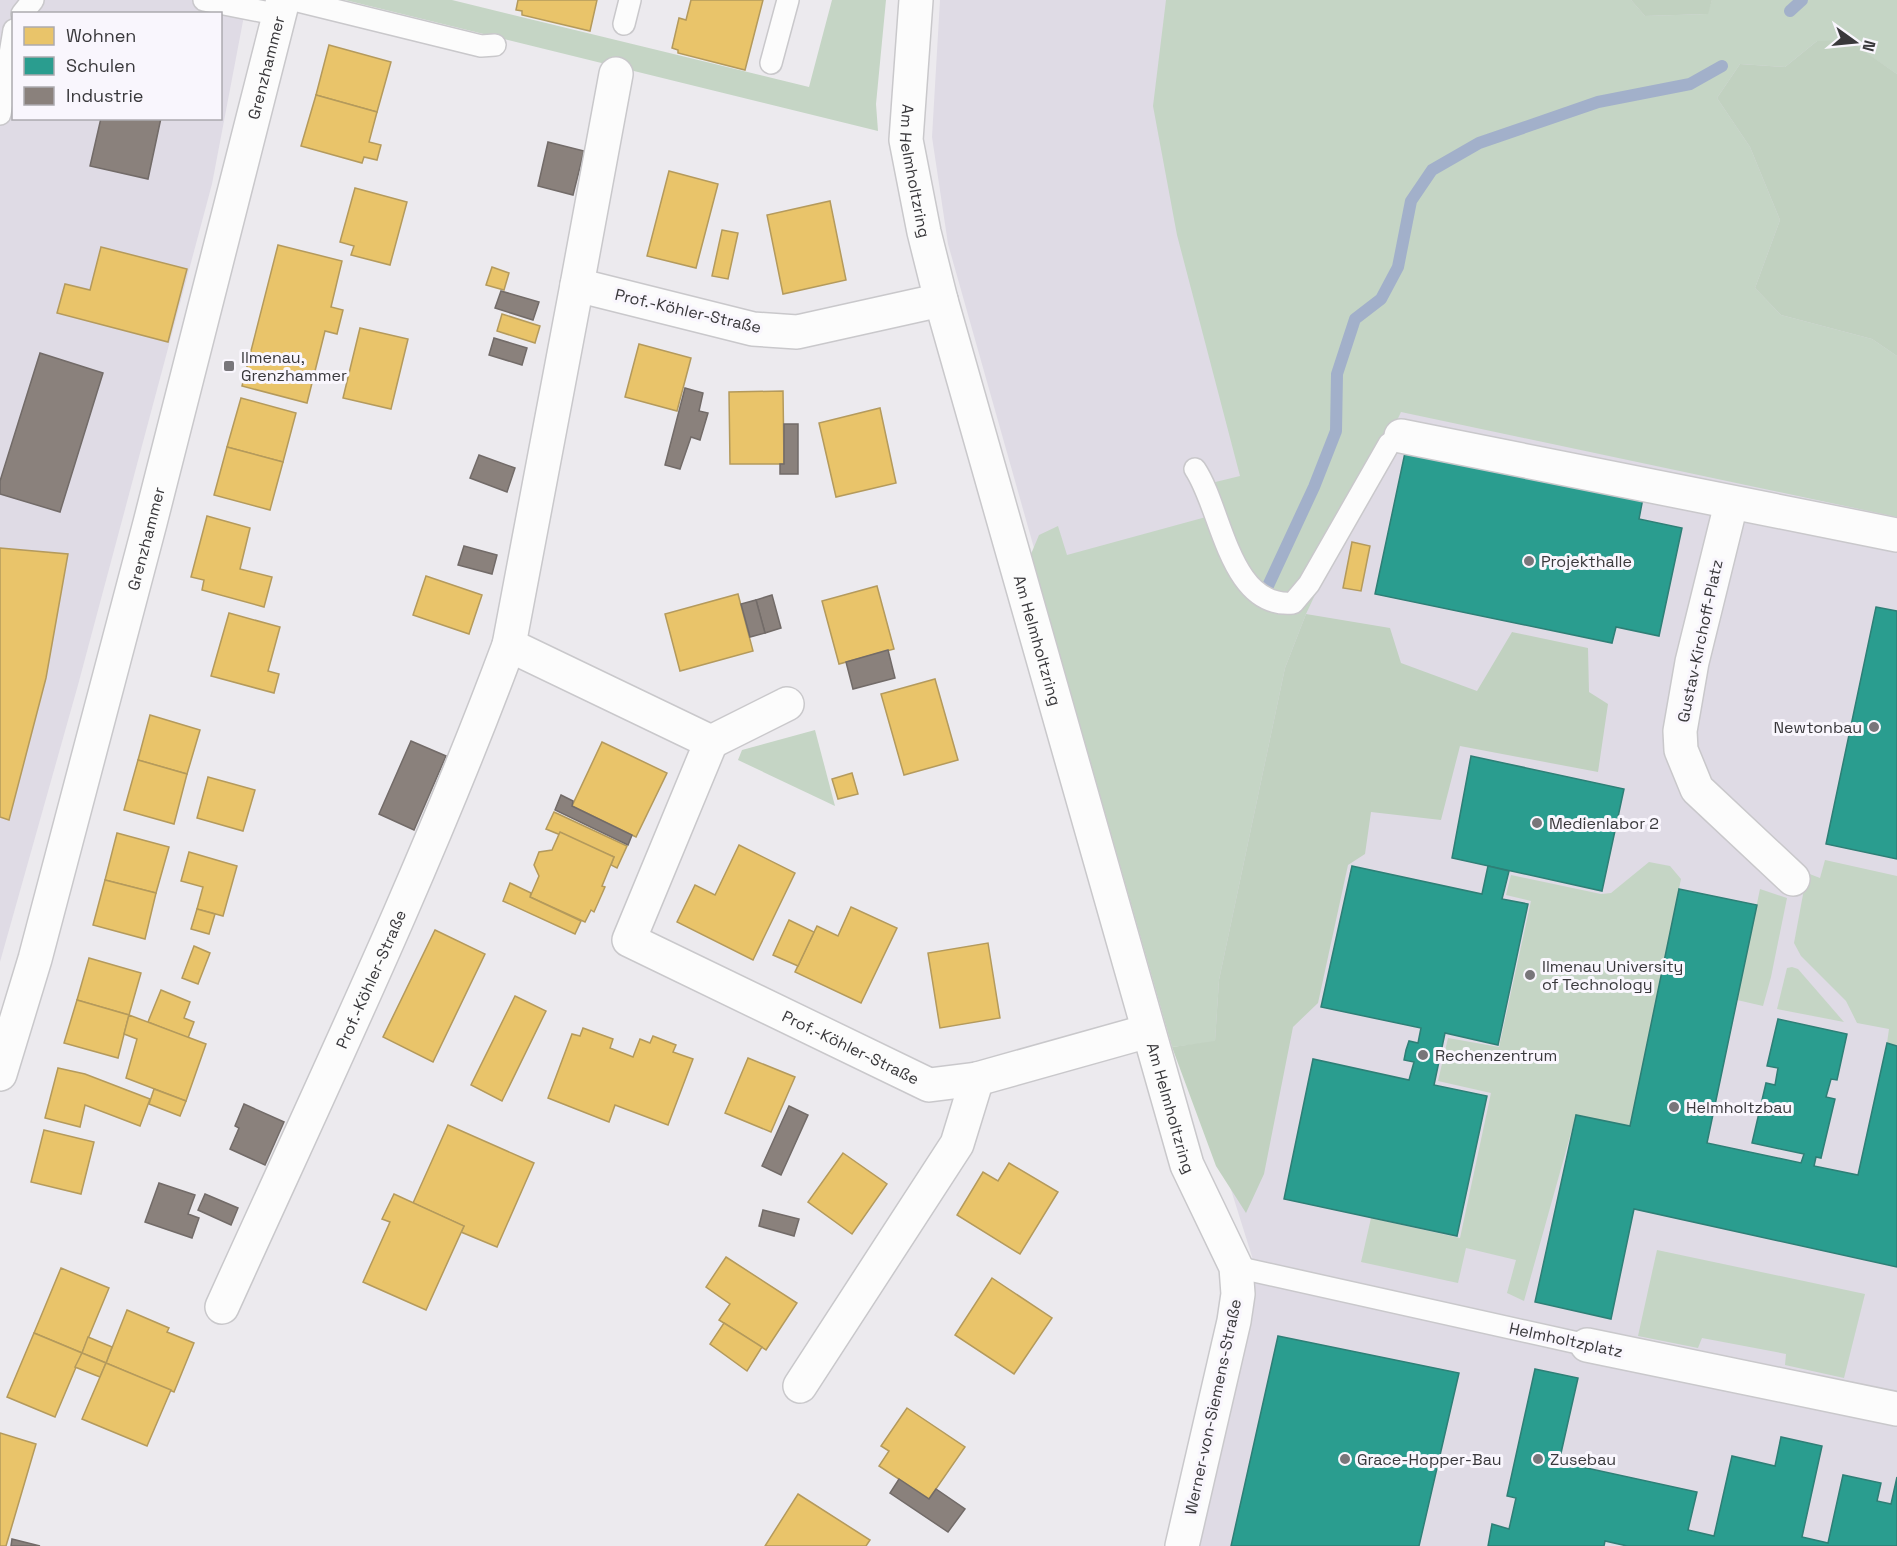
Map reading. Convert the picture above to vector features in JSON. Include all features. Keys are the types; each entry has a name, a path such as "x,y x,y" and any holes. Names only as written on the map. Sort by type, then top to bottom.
{"street":[{"name":"Am Helmholtzring","path":"916,0 906,140 924,232 941,300 1187,1165 1236,1267"},
{"name":"Grenzhammer","path":"0,1074 35,958 286,5"},
{"name":"Prof.-Köhler-Straße","path":"222,1307 417,875 471,747 509,645 616,74"},
{"name":"Prof.-Köhler-Straße","path":"578,285 753,329 797,332 941,300"},
{"path":"1401,436 1897,536"},
{"name":"Gustav-Kirchoff-Platz","path":"1731,504 1692,662 1680,731 1681,750 1697,789 1793,879"},
{"path":"509,645 711,742 787,704"},
{"name":"Prof.-Köhler-Straße","path":"711,742 629,940 928,1085 976,1079 1148,1031"},
{"path":"800,1386 957,1144 976,1079"},
{"name":"Werner-von-Siemens-Straße","path":"1182,1546 1234,1321 1238,1294 1236,1267"},
{"name":"Helmholtzplatz","path":"1587,1345 1897,1410"}],"lane":[{"path":"24,12 33,0"},
{"path":"204,0 286,5 481,46 495,45"},
{"path":"624,24 630,0"},
{"path":"771,63 788,0"},
{"path":"0,114 12,42"},
{"path":"1195,469 1206,485 1215,518 1240,572 1255,591 1277,604 1293,603 1309,584 1389,444 1401,436"},
{"name":"Helmholtzplatz","path":"1236,1267 1587,1345"}],"shaded area":[{"path":"0,0 247,0 212,184 78,685 0,962"},
{"name":"Ilmenau University of Technology","path":"940,0 1897,0 1897,1546 1197,1546 1253,1316 1254,1263 1073,686 948,244 932,137"}],"green space":[{"path":"345,0 452,0 809,87 832,0 886,0 876,104 878,131"},
{"path":"1166,0 1631,0 1645,16 1707,14 1712,0 1897,0 1897,74 1848,41 1817,41 1785,67 1740,64 1717,98 1750,147 1780,220 1755,288 1781,315 1872,339 1897,356 1897,517 1401,412 1306,614 1285,668 1219,980 1215,1042 1172,1047 1031,554 1039,535 1058,526 1067,555 1206,517 1199,486 1240,476 1177,235 1153,106"},
{"path":"1631,0 1712,0 1708,14 1645,16"},
{"path":"1848,40 1897,74 1897,356 1872,339 1781,315 1755,288 1780,220 1750,147 1717,98 1740,64 1785,67 1817,41"},
{"path":"1306,614 1390,628 1401,663 1477,691 1512,632 1588,648 1589,692 1608,704 1598,772 1460,746 1441,820 1371,812 1365,854 1348,865 1318,1003 1293,1027 1264,1174 1246,1213 1216,1166 1172,1047 1215,1041 1219,980 1285,668"},
{"path":"815,730 835,806 738,760 742,750"},
{"path":"1825,860 1897,876 1897,1046 1887,1043 1889,1029 1857,1023 1846,1001 1801,956 1794,943 1807,873 1820,878"},
{"path":"1649,862 1670,866 1681,879 1630,1126 1576,1115 1524,1301 1507,1293 1516,1260 1466,1248 1458,1283 1361,1262 1371,1218 1460,1238 1491,1093 1438,1081 1448,1038 1499,1047 1531,901 1506,895 1511,875 1601,894 1611,893"},
{"path":"1760,889 1787,898 1763,1006 1737,1000"},
{"path":"1787,968 1798,969 1844,1022 1777,1009"},
{"path":"1657,1250 1865,1294 1844,1378 1785,1365 1786,1354 1702,1338 1698,1348 1638,1336"}],"building: Wohnen":[{"path":"518,0 597,0 590,31 522,15 522,11 516,10"},
{"path":"691,0 763,0 745,70 678,53 678,50 672,48 679,18 686,20"},
{"path":"329,45 391,62 377,112 316,95"},
{"path":"316,95 377,112 369,142 381,145 377,160 364,157 362,163 301,146"},
{"path":"669,171 718,184 696,268 647,256"},
{"path":"355,188 407,202 390,265 351,255 354,246 340,242"},
{"path":"830,201 846,280 783,294 767,215"},
{"path":"722,230 738,233 728,279 712,276"},
{"path":"278,245 342,261 331,307 343,310 337,334 325,331 307,403 242,386"},
{"path":"101,247 187,269 168,342 57,313 65,284 90,290"},
{"path":"492,267 509,273 504,290 486,285"},
{"path":"502,314 540,326 535,343 497,331"},
{"path":"360,328 408,339 391,409 343,398"},
{"path":"639,344 691,358 677,411 625,397"},
{"path":"783,391 784,464 730,464 729,392"},
{"path":"241,398 296,413 283,462 227,447"},
{"path":"880,408 896,483 836,497 819,423"},
{"path":"227,447 283,462 270,510 214,495"},
{"path":"207,516 250,528 240,569 272,577 264,607 202,590 204,580 191,577"},
{"path":"1352,542 1370,546 1361,591 1343,588"},
{"path":"0,548 68,554 46,678 9,820 0,817"},
{"path":"426,576 482,595 469,634 413,615"},
{"path":"877,586 894,649 839,664 822,601"},
{"path":"738,594 753,651 680,671 665,614"},
{"path":"229,613 280,627 268,671 279,674 274,693 211,676"},
{"path":"935,679 958,760 904,775 881,694"},
{"path":"150,715 200,730 187,774 138,760"},
{"path":"602,742 667,773 636,837 572,806"},
{"path":"138,760 187,774 174,824 124,810"},
{"path":"852,773 858,794 838,799 832,779"},
{"path":"208,777 255,790 243,831 197,818"},
{"path":"554,812 627,846 617,868 611,865 614,857 546,829"},
{"path":"560,832 614,857 594,912 591,910 585,922 530,897 539,876 534,865 539,852 552,850"},
{"path":"117,833 169,847 156,893 105,880"},
{"path":"739,845 795,873 753,960 677,922 695,885 715,895"},
{"path":"189,852 237,866 223,916 197,909 203,887 181,881"},
{"path":"105,880 156,893 145,939 93,925"},
{"path":"510,883 531,893 530,897 581,921 575,934 503,901"},
{"path":"851,907 897,928 861,1003 795,972 817,926 838,936"},
{"path":"197,909 215,914 209,934 191,929"},
{"path":"789,920 814,932 798,966 773,955"},
{"path":"435,930 485,954 433,1062 383,1037"},
{"path":"988,943 1000,1018 940,1028 928,953"},
{"path":"194,946 210,953 198,984 182,978"},
{"path":"89,958 141,973 129,1015 77,1000"},
{"path":"161,990 190,1002 184,1018 194,1022 188,1038 148,1022"},
{"path":"515,996 546,1011 502,1101 471,1085"},
{"path":"77,1000 129,1015 118,1058 64,1043"},
{"path":"129,1015 206,1044 186,1101 126,1078 137,1039 124,1034"},
{"path":"583,1028 613,1039 610,1048 633,1057 640,1039 650,1043 653,1036 676,1045 673,1052 693,1059 668,1125 615,1105 609,1122 548,1098 572,1034 580,1036"},
{"path":"748,1058 795,1077 771,1132 725,1113"},
{"path":"58,1068 85,1074 150,1099 140,1126 85,1105 80,1127 45,1118"},
{"path":"154,1089 186,1101 180,1116 149,1104"},
{"path":"448,1125 534,1163 497,1247 461,1232 464,1226 413,1203"},
{"path":"44,1130 94,1142 81,1194 31,1182"},
{"path":"843,1153 887,1184 852,1234 808,1202"},
{"path":"1009,1163 1058,1192 1020,1254 957,1215 983,1172 998,1181"},
{"path":"394,1194 464,1226 426,1310 363,1282 390,1222 382,1219"},
{"path":"726,1257 797,1303 766,1350 719,1320 730,1304 706,1287"},
{"path":"61,1268 109,1288 82,1353 34,1333"},
{"path":"992,1278 1052,1318 1014,1374 955,1335"},
{"path":"127,1310 169,1328 167,1332 194,1343 174,1392 106,1363"},
{"path":"724,1323 762,1347 747,1371 710,1344"},
{"path":"34,1333 82,1353 55,1417 7,1397"},
{"path":"88,1337 112,1347 106,1363 82,1353"},
{"path":"82,1353 106,1363 100,1377 75,1367"},
{"path":"106,1363 171,1390 147,1446 82,1419"},
{"path":"907,1408 965,1447 929,1499 879,1466 889,1451 881,1446"},
{"path":"0,1433 36,1444 6,1546 0,1546"},
{"path":"798,1494 870,1540 866,1546 765,1546"}],"building: Schulen":[{"name":"Projekthalle","path":"1406,448 1643,498 1639,519 1682,528 1659,636 1616,627 1612,643 1375,594"},
{"name":"Newtonbau","path":"1876,607 1897,611 1897,859 1826,844"},
{"name":"Medienlabor 2","path":"1471,756 1624,789 1602,891 1452,858"},
{"name":"Rechenzentrum","path":"1352,866 1482,894 1488,866 1509,871 1502,899 1528,904 1498,1045 1445,1033 1434,1085 1487,1096 1457,1236 1284,1199 1313,1059 1409,1080 1414,1062 1404,1060 1406,1050 1409,1041 1418,1043 1421,1028 1321,1007"},
{"name":"Helmholtzbau","path":"1679,889 1757,905 1707,1143 1801,1163 1804,1154 1752,1143 1766,1083 1775,1085 1778,1068 1767,1066 1778,1019 1847,1034 1837,1080 1831,1079 1826,1097 1835,1099 1821,1158 1816,1157 1814,1166 1858,1175 1887,1043 1897,1046 1897,1267 1634,1209 1611,1319 1535,1302 1576,1115 1630,1126"},
{"name":"Grace-Hopper-Bau","path":"1278,1336 1459,1373 1419,1546 1231,1546"},
{"name":"Zusebau","path":"1535,1369 1578,1378 1559,1462 1697,1492 1688,1530 1714,1536 1732,1456 1775,1466 1781,1437 1822,1446 1802,1537 1828,1543 1843,1475 1881,1483 1877,1501 1891,1504 1897,1477 1897,1546 1627,1546 1605,1541 1604,1546 1488,1546 1492,1524 1509,1529 1516,1498 1507,1496"}],"building: Industrie":[{"path":"101,120 161,120 148,179 90,166"},
{"path":"548,142 584,151 573,195 538,186"},
{"path":"501,291 539,302 533,320 495,308"},
{"path":"494,338 527,348 522,365 489,355"},
{"path":"40,353 103,373 60,512 0,494 0,481"},
{"path":"685,388 703,393 699,411 708,413 700,440 691,437 680,469 665,465"},
{"path":"784,424 798,424 798,474 780,474 780,464 784,464"},
{"path":"479,455 515,468 507,492 470,478"},
{"path":"464,546 497,555 492,574 458,565"},
{"path":"772,595 781,628 765,633 756,600"},
{"path":"756,600 765,633 750,637 741,604"},
{"path":"888,650 895,678 853,689 846,662"},
{"path":"411,741 446,756 414,830 379,814"},
{"path":"561,795 573,801 572,806 632,835 628,845 555,810"},
{"path":"244,1104 284,1122 265,1165 230,1149 239,1128 235,1126"},
{"path":"789,1106 808,1115 781,1175 762,1166"},
{"path":"159,1183 195,1195 188,1214 199,1218 192,1238 145,1222"},
{"path":"205,1194 238,1208 231,1225 198,1210"},
{"path":"763,1210 799,1219 794,1236 759,1226"},
{"path":"899,1479 929,1499 936,1489 965,1509 948,1532 890,1493"},
{"path":"12,1539 40,1546 11,1546"}],"waterway":[{"path":"1790,11 1802,0"},
{"path":"1267,588 1314,487 1336,431 1337,374 1355,319 1381,299 1398,267 1411,201 1432,170 1479,143 1598,102 1690,84 1722,66"}],"place":[{"name":"Ilmenau, Grenzhammer","path":"229,366"},
{"name":"Projekthalle","path":"1529,561"},
{"name":"Newtonbau","path":"1874,727"},
{"name":"Medienlabor 2","path":"1537,823"},
{"name":"Ilmenau University of Technology","path":"1530,975"},
{"name":"Rechenzentrum","path":"1423,1055"},
{"name":"Helmholtzbau","path":"1674,1107"},
{"name":"Grace-Hopper-Bau","path":"1345,1459"},
{"name":"Zusebau","path":"1538,1459"}]}
